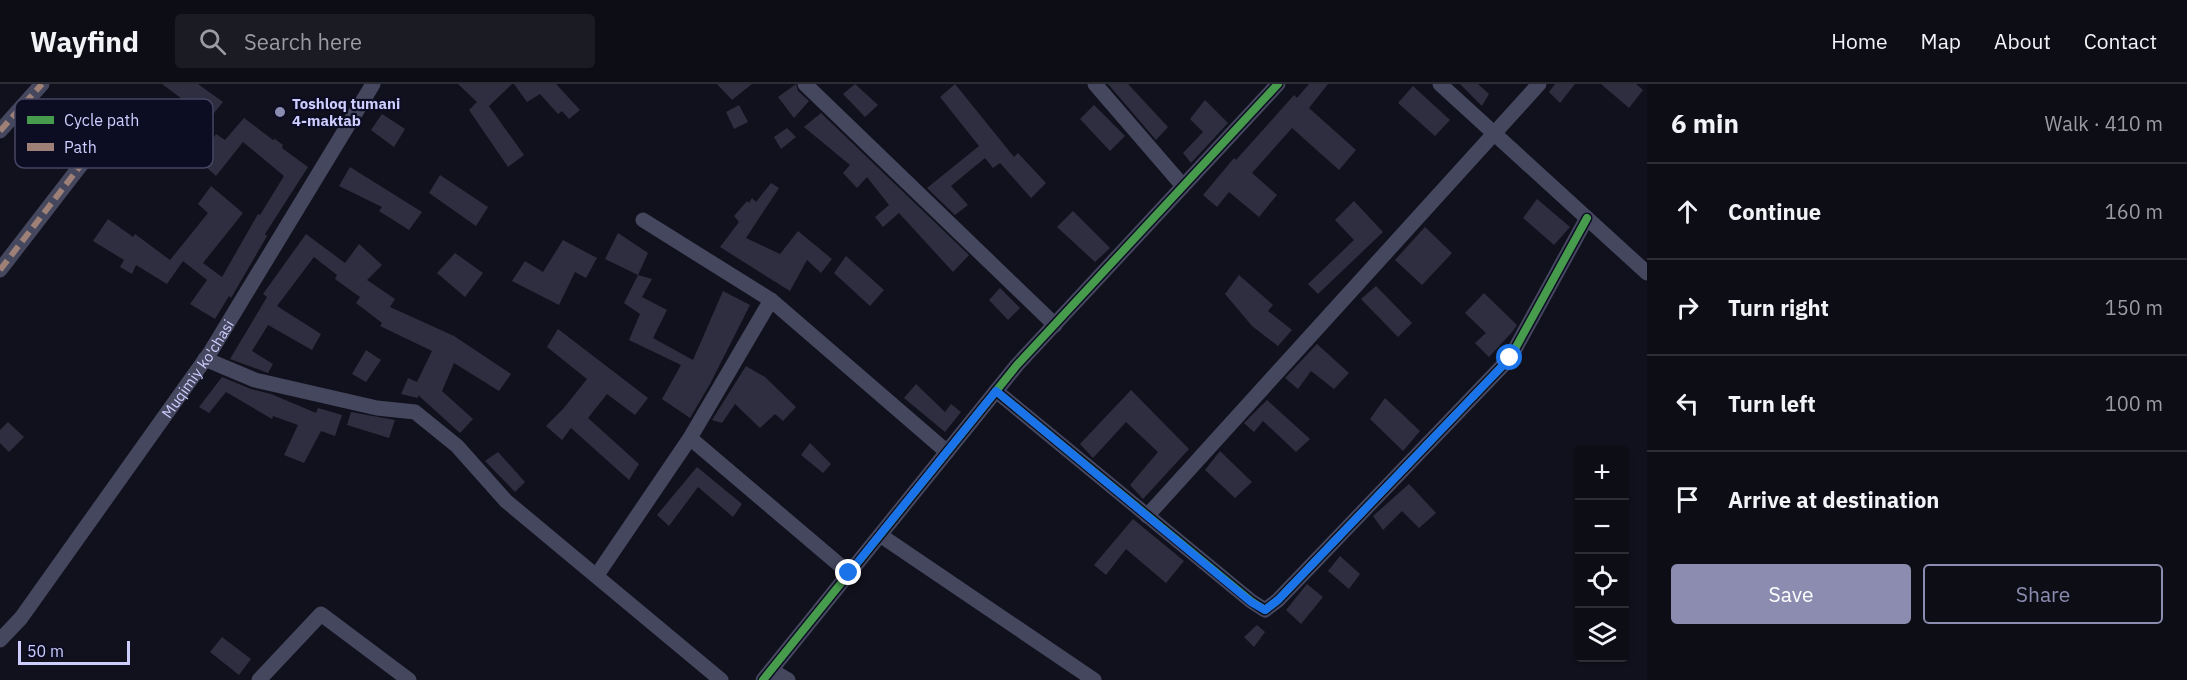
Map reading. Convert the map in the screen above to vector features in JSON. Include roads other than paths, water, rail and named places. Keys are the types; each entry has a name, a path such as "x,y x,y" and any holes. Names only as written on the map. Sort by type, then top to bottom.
{"street":[{"path":"28,99 42,84"},
{"name":"Muqimiy ko'chasi","path":"0,640 21,618 205,359 373,84"},
{"path":"806,84 1054,325"},
{"path":"1095,84 1183,186"},
{"path":"788,680 767,675 996,391 1054,325 1278,84"},
{"path":"1440,84 1647,273"},
{"path":"1148,516 1539,84"},
{"path":"0,130 15,114"},
{"path":"0,270 79,168"},
{"path":"996,391 1251,602 1265,610 1278,600 1510,358 1587,219"},
{"path":"643,220 771,300 947,452"},
{"path":"597,575 690,438 771,300"},
{"path":"205,359 255,380 377,408 415,412 457,446 506,501 721,680"},
{"path":"690,438 849,573"},
{"path":"880,535 1094,680"},
{"path":"259,680 321,614 409,680"}],"place":[{"name":"Toshloq tumani 4-maktab","path":"280,112"}]}
